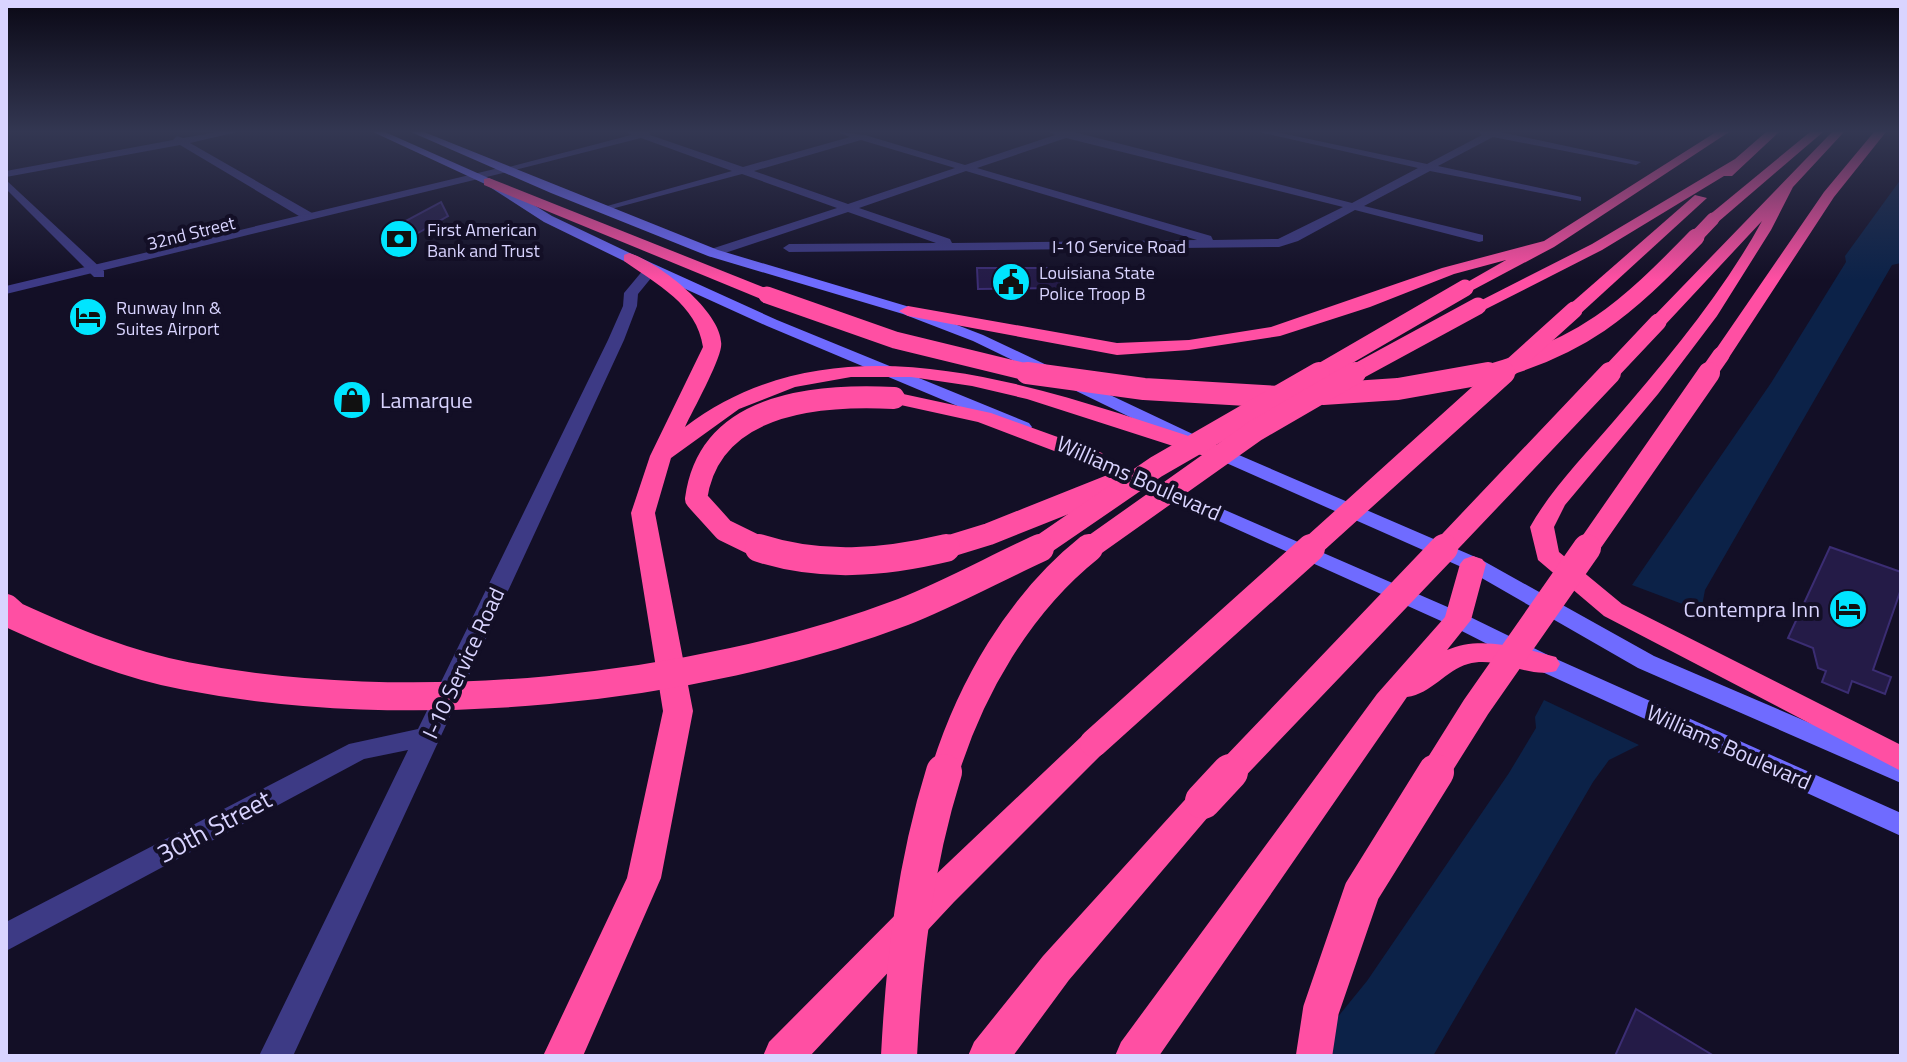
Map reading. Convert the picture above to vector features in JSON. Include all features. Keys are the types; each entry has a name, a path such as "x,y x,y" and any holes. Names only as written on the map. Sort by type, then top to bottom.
{"highway":[{"path":"487,182 844,325 968,363 1116,388 1278,397 1399,389 1496,371 1539,357 1580,338 1613,316 1713,219 1758,182"},
{"path":"899,1056 902,984 920,860 947,757 986,674 1037,599 1095,540 1279,415 1472,297 1646,182"},
{"path":"6,608 15,616 84,647 183,676 253,687 353,696 534,691 657,676 773,652 903,612 1043,546 1156,467 1472,297 1597,247 1706,182"},
{"path":"783,1056 942,891 1094,743 1717,182"},
{"path":"988,1056 1056,968 1203,801 1791,182"},
{"path":"1314,1056 1321,1010 1362,891 1476,707 1840,182"},
{"path":"1787,186 1764,234 1703,328 1555,503 1542,527 1547,555 1613,610 1901,759"},
{"path":"908,311 1117,349 1189,345 1274,332 1364,303 1448,271 1549,244"},
{"path":"563,1056 644,878 678,711 643,513 661,456 712,347 712,334 697,309 629,258"},
{"path":"661,456 729,406 761,392 815,375 886,370 974,378 1212,450"},
{"path":"1094,458 984,417 894,398 844,395 815,399 756,418 724,438 709,454 699,477 696,499 714,524 743,541 773,552 811,560 850,563 906,555 966,540 1156,467"},
{"path":"1135,1056 1387,701 1458,620 1473,564"},
{"path":"1387,701 1460,655 1491,652 1546,664"}],"main road":[{"name":"Williams Boulevard","path":"486,182 548,219 629,258 772,323 1094,458 1458,620 1546,664 1901,825"},
{"name":"Williams Boulevard","path":"532,182 713,253 908,311 1047,369 1212,450 1473,564 1646,662 1901,773"}],"street":[{"path":"250,182 308,216"},
{"name":"32nd Street","path":"272,228 308,216 475,182"},
{"name":"32nd Street","path":"6,290 475,182"},
{"path":"604,210 704,182"},
{"path":"777,182 961,247"},
{"path":"713,253 926,182"},
{"path":"1012,182 1230,245"},
{"path":"1257,182 1479,238"},
{"name":"I-10 Service Road","path":"789,248 1279,243 1403,182"},
{"path":"1497,182 1577,199"},
{"path":"6,183 96,271"},
{"name":"32nd Street","path":"6,297 96,271"},
{"name":"I-10 Service Road","path":"276,1056 616,340 630,306 631,293 649,272"},
{"name":"30th Street","path":"6,937 358,751 429,736"}],"water":[{"path":"1901,182 1901,263 1892,265 1705,590 1701,611 1632,585 1771,383 1846,262 1845,256"},
{"path":"1544,700 1639,745 1609,760 1593,782 1433,1056 1306,1056 1367,981 1509,773 1536,728 1535,717"}],"building":[{"path":"441,202 448,216 402,242 400,224"},
{"name":"Louisiana State Police Troop B","path":"977,268 1057,268 1061,288 978,289"},
{"name":"Contempra Inn","path":"1830,547 1901,572 1901,589 1873,670 1891,677 1885,694 1852,681 1848,693 1822,682 1826,671 1818,668 1813,648 1788,638"},
{"path":"1636,1009 1714,1056 1615,1056"}],"place":[{"name":"First American Bank and Trust","path":"399,239"},
{"name":"Louisiana State Police Troop B","path":"1011,282"},
{"name":"Runway Inn & Suites Airport","path":"88,317"},
{"name":"Lamarque","path":"352,400"},
{"name":"Contempra Inn","path":"1848,609"}]}
